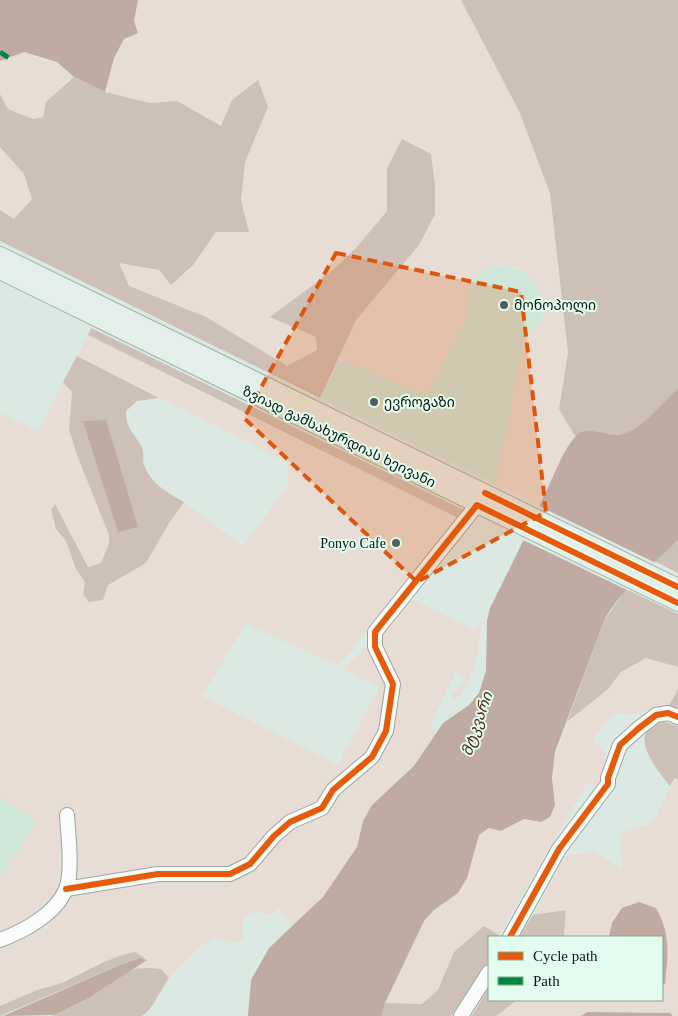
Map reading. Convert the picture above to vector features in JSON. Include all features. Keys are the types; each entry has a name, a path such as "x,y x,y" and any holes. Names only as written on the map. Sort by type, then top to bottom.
{"main road":[{"name":"ზვიად გამსახურდიას ხეივანი","path":"0,255 531,523 678,603"},
{"name":"ზვიად გამსახურდიას ხეივანი","path":"0,271 477,505 531,523 678,587"}],"street":[{"path":"66,889 158,874 230,874 250,864 274,836 290,822 322,808 333,790 372,757 386,731 393,684 376,647 375,632 477,505"},
{"path":"511,936 559,849 608,784 608,778 620,745 656,715 668,713 678,717"},
{"path":"0,940 16,934 46,916 66,889 68,870 67,815"},
{"path":"461,1016 488,974"}],"highlighted area":[{"path":"336,253 521,292 546,512 417,582 244,418"}],"shaded area":[{"path":"138,0 461,0 519,111 550,193 568,353 559,409 678,0 678,388 564,455 539,506 496,485 524,340 540,323 543,314 541,295 523,271 502,265 482,269 471,285 467,317 427,395 339,359 356,320 419,245 435,214 435,185 431,154 410,217 270,317 316,337 317,350 287,366 166,303 128,286 119,263 183,274 14,219 0,210 0,61 24,52 43,60 57,62 74,77 105,92 114,58 124,39 138,33 134,21"},
{"path":"461,0 678,0 678,388 651,417 626,434 611,436 586,432 575,436 559,409 568,353 550,193 519,111"},
{"path":"74,77 105,92 150,103 177,101 221,126 232,100 258,80 268,107 245,162 241,201 249,232 216,232 193,265 171,285 159,270 119,263 129,286 206,317 287,366 317,350 316,337 270,317 333,270 356,248 387,211 387,169 402,139 431,154 435,185 435,214 419,245 356,320 320,398 0,241 0,210 14,219 32,199 24,174 0,147 0,94 8,109 33,119 43,117 46,102"},
{"path":"506,265 528,274 538,287 542,305 541,322 524,340 496,485 320,398 339,359 427,395 467,318 471,285 482,269"},
{"path":"91,328 466,511 460,519 88,335"},
{"path":"88,335 460,519 338,666 246,623 202,696 338,765 379,687 344,669 372,639 376,661 391,686 384,723 370,749 332,786 317,809 278,826 249,859 227,871 202,871 202,874 230,874 231,877 253,868 298,824 322,811 341,788 376,760 390,734 398,700 399,685 380,647 387,625 408,597 475,630 481,620 478,652 468,683 456,700 452,698 453,693 463,684 464,676 456,671 432,722 435,734 414,766 372,805 363,821 357,847 345,867 323,897 292,927 279,908 273,914 268,915 257,910 243,918 243,939 234,943 214,937 196,951 169,978 161,969 132,969 147,959 135,952 125,954 62,983 37,990 0,1006 0,874 3,875 37,821 0,797 0,413 38,432 63,382 72,392 69,430 109,535 109,544 101,563 89,567 55,505 51,510 56,529 66,541 76,569 85,582 83,594 89,602 103,600 108,585 146,563 169,523 184,502 243,546 288,486 288,463 77,356"},
{"path":"77,356 159,398 137,401 126,411 127,422 142,448 144,465 151,478 166,491 184,502 169,523 146,563 108,585 103,600 89,602 83,594 85,582 76,569 66,541 56,529 51,510 55,504 88,567 101,563 109,544 109,535 77,455 69,429 72,392 63,382"},
{"path":"678,540 678,573 654,561"},
{"path":"626,589 678,614 678,667 646,658 621,672 607,690 567,722 604,621"},
{"path":"646,658 678,667 678,689 668,707 631,714 617,713 603,725 593,739 606,755 598,786 587,783 499,935 484,926 454,952 438,990 422,1004 385,1003 424,921 434,910 458,893 467,878 479,835 489,828 501,831 524,819 538,822 555,804 552,766 567,723 607,690 621,672"},
{"path":"678,689 678,708 677,710 668,707"},
{"path":"664,722 678,726 678,779 674,778 670,786 652,761 644,741 646,733 652,726"},
{"path":"675,777 678,779 678,1016 673,1016 670,1013 587,1012 581,1016 496,1016 516,1001 663,1001 663,984 665,984 668,954 665,924 612,923 609,936 564,936 566,910 533,915 567,855 594,852 622,869 619,834 653,823"},
{"path":"0,797 37,821 3,875 0,874"},
{"path":"566,910 564,936 520,936 533,915"},
{"path":"484,926 499,935 488,936 488,962 451,1016 382,1016 385,1003 422,1004 438,990 454,952"},
{"path":"135,952 145,958 120,965 0,1016 0,1006 37,990 62,983 104,962"},
{"path":"132,969 161,969 169,978 153,1004 142,1016 52,1016 87,999"},
{"path":"488,989 488,1001 516,1001 496,1016 472,1016"}],"water":[{"path":"0,0 138,0 134,21 138,33 124,39 114,58 105,92 74,77 57,62 24,52 0,61"},
{"name":"მტკვარი","path":"678,388 678,540 628,587 604,621 555,752 552,778 555,805 550,817 541,822 524,819 501,831 489,828 479,835 467,878 458,893 434,910 424,921 385,1003 382,1016 248,1016 251,980 269,948 323,897 357,847 363,821 372,805 414,766 443,723 469,705 479,693 486,671 487,620 490,608 571,442 581,432 586,431 617,435 631,431 653,414"},
{"path":"106,420 138,527 118,532 83,421"},
{"path":"639,902 656,908 666,936 665,984 663,984 663,936 609,936 612,923 622,908"},
{"path":"141,958 147,960 87,999 54,1015 3,1016 120,965"},
{"path":"587,1012 670,1013 673,1016 581,1016"}],"pier":[{"path":"539,506 656,563 629,591 523,540"}],"marked path":[{"path":"0,52 9,58"}],"cycle path":[{"path":"485,493 678,587"},
{"path":"66,889 158,874 230,874 250,864 274,836 290,822 322,808 333,790 372,757 386,731 393,684 375,647 375,632 477,505 678,603"},
{"path":"511,936 559,849 608,784 608,778 620,745 656,715 668,713 678,717"}],"place":[{"name":"მონოპოლი","path":"504,305"},
{"name":"ევროგაზი","path":"374,402"},
{"name":"Ponyo Cafe","path":"396,543"}]}
